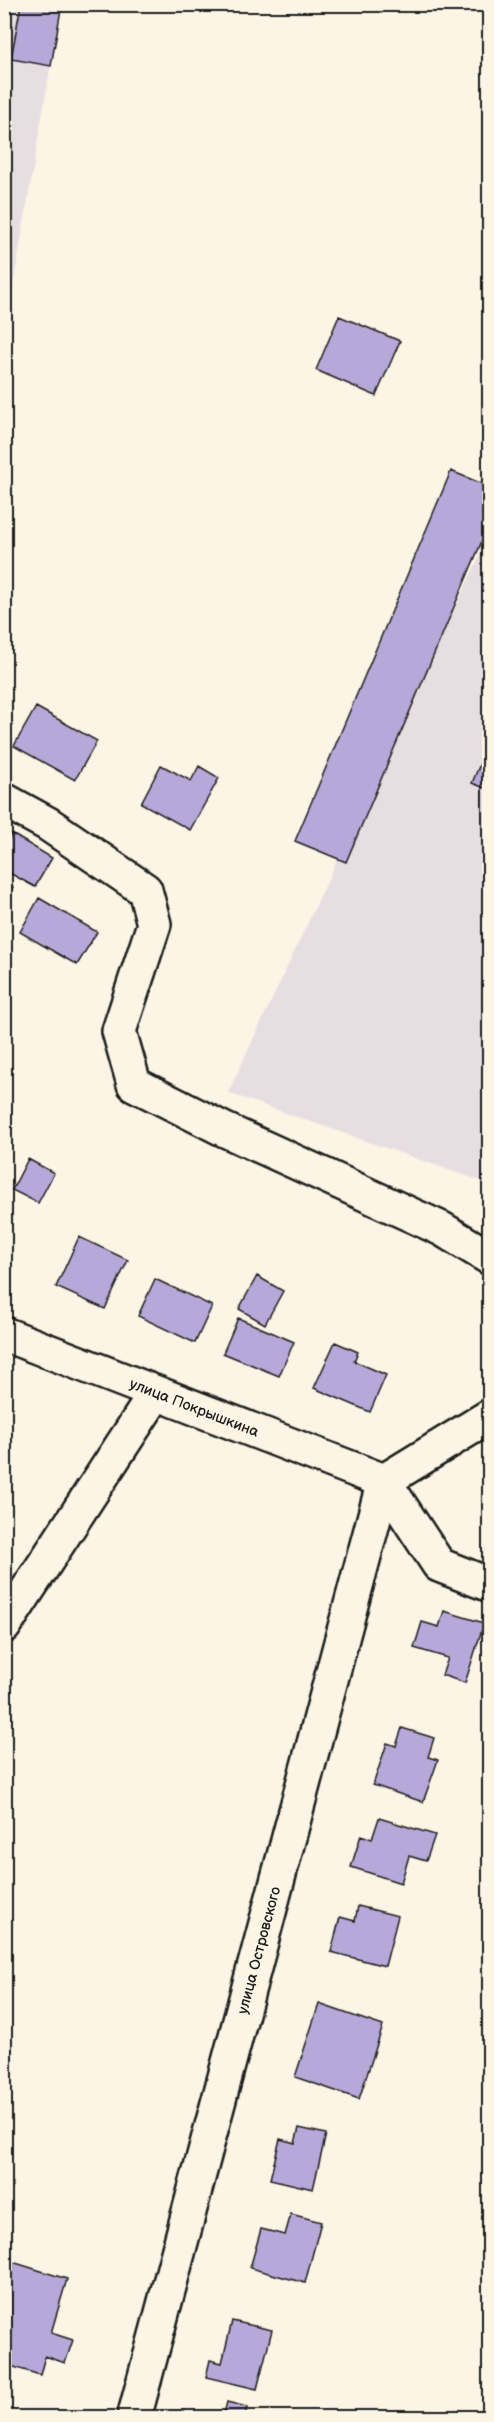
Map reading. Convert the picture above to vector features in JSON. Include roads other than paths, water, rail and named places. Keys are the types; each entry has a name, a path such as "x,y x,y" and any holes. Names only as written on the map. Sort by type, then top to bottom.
{"street":[{"path":"4,800 48,824 145,890 154,924 120,1031 134,1084 223,1130 442,1228 489,1258"},
{"name":"улица Покрышкина","path":"4,1334 384,1481"},
{"path":"4,1626 156,1393"},
{"path":"489,1416 384,1481 439,1565 489,1585"},
{"name":"улица Островского","path":"134,2418 384,1481"}]}
